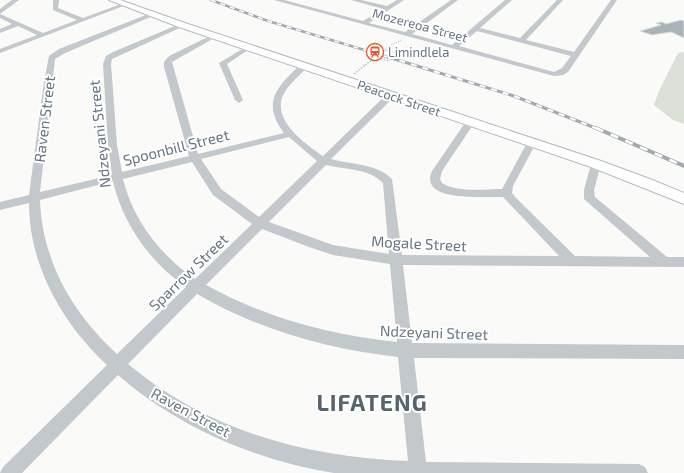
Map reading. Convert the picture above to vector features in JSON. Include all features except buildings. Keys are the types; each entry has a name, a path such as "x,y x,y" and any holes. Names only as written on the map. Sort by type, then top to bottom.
{"street":[{"path":"0,12 16,0"},
{"path":"56,0 54,9 82,20"},
{"name":"Mozereoa Street","path":"277,0 557,74 565,70 576,54"},
{"path":"295,4 303,0"},
{"path":"354,0 388,8"},
{"path":"364,23 401,0"},
{"path":"410,35 454,0"},
{"path":"454,47 509,0"},
{"path":"522,40 560,0"},
{"path":"476,29 576,54 611,1"},
{"path":"0,52 82,20 118,2"},
{"name":"Peacock Street","path":"118,2 249,48 596,164 645,182 684,199"},
{"name":"Raven Street","path":"151,14 62,51 52,58 33,198 41,254 53,282 82,329 116,365 158,397 216,428 270,449 318,462 418,472 639,473"},
{"path":"0,16 42,35"},
{"path":"0,31 18,24"},
{"name":"Ndzeyani Street","path":"182,25 116,54 108,60 117,177 125,202 138,228 146,239 172,267 195,286 225,302 274,323 314,335 405,350 684,352"},
{"name":"Mogale Street","path":"214,36 177,55 168,62 168,66 194,158 217,192 261,224 333,250 397,260 684,262"},
{"path":"239,100 223,63 249,48"},
{"path":"304,66 284,86 277,98 276,105 278,117 290,134 325,160 376,173 386,178 388,182 418,472"},
{"name":"Sparrow Street","path":"8,473 195,286 261,224 391,95"},
{"path":"470,122 436,173 436,182 438,186 448,190 506,193"},
{"name":"Spoonbill Street","path":"0,206 290,134"},
{"path":"506,193 508,186 531,142"},
{"path":"596,164 589,190 590,199 596,206 665,262"},
{"path":"506,193 511,200 573,262"}],"path":[{"path":"346,80 389,46 401,40 409,39 410,35"},
{"path":"384,50 399,54"},
{"path":"375,57 390,61"}],"shaded area":[{"path":"684,52 684,124 673,120 654,105 659,91 678,53"}],"railway":[{"path":"211,0 268,21 391,58"},
{"path":"388,57 514,96 598,129"},
{"path":"596,128 684,166"}],"place":[{"name":"Limindlela","path":"375,52"}],"district":[{"name":"LIFATENG","path":"372,402"}]}
